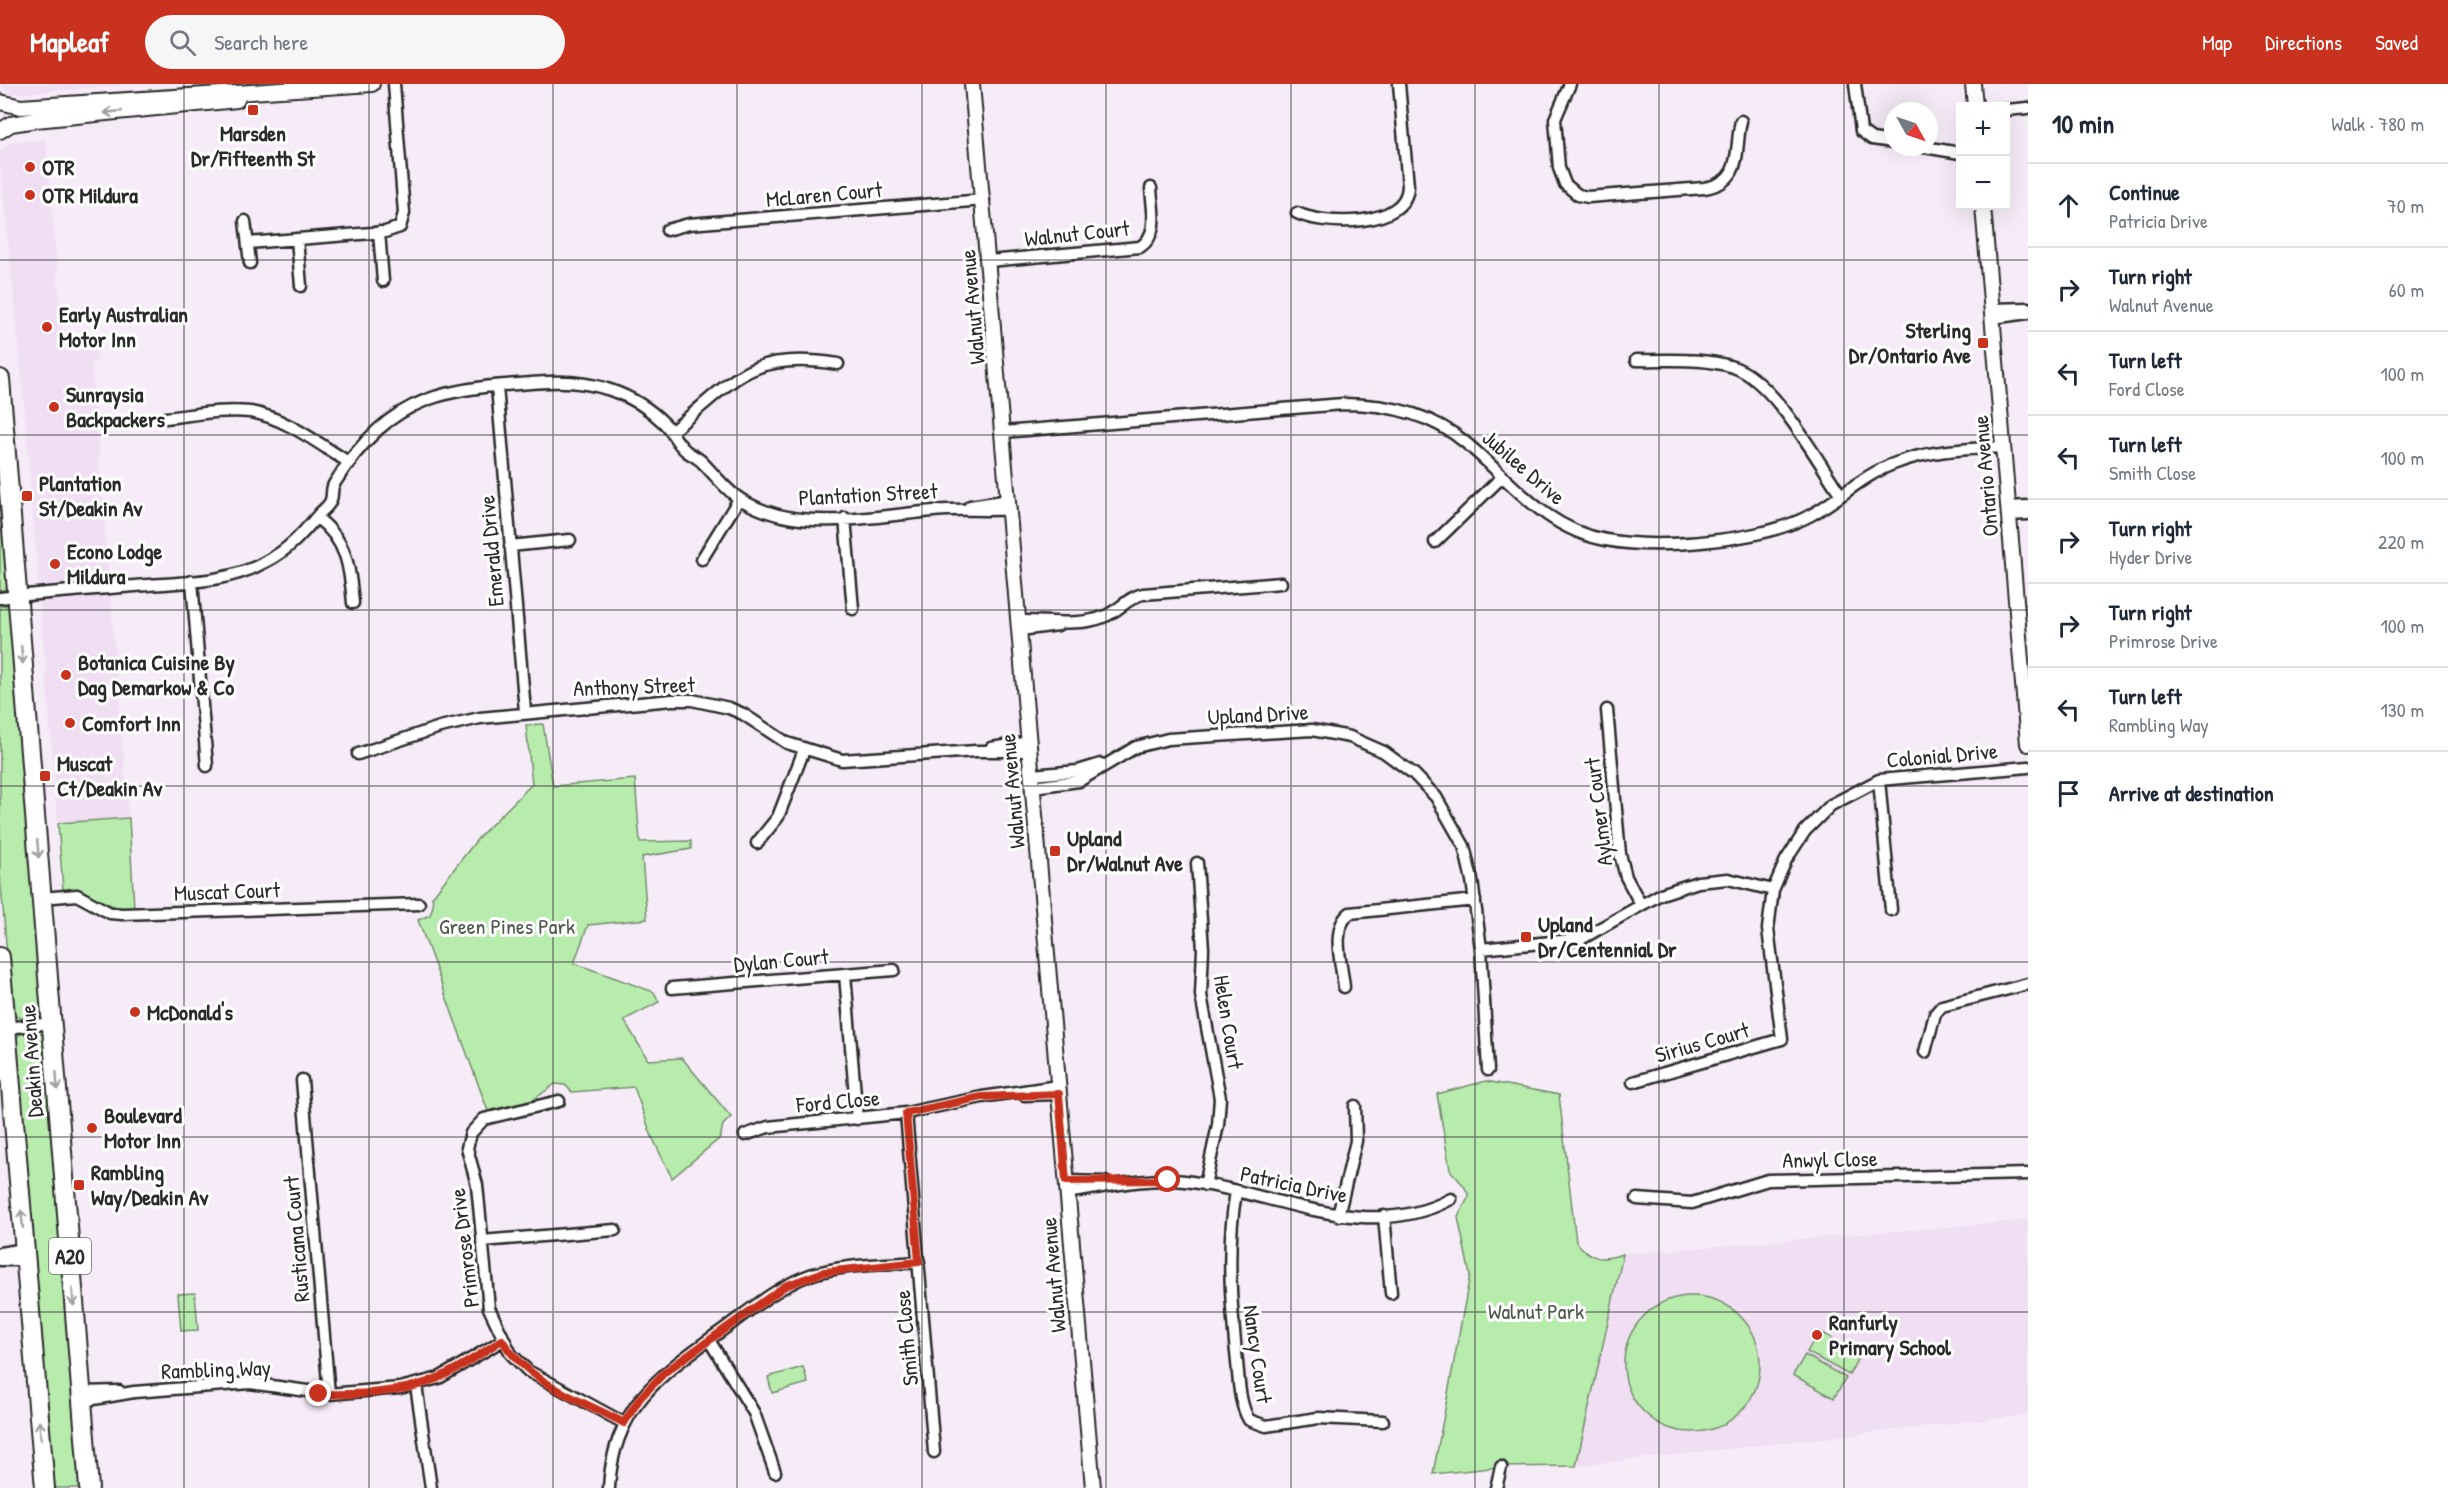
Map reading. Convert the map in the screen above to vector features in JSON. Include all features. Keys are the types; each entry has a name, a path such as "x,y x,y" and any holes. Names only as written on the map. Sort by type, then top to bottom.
{"highway":[{"name":"Deakin Avenue","path":"0,380 9,597 42,898 89,1488"},
{"name":"Deakin Avenue","path":"0,957 45,1488"}],"street":[{"path":"0,102 21,107 372,84"},
{"path":"248,243 396,229 404,219 394,84"},
{"path":"1297,213 1317,221 1382,217 1396,211 1406,201 1408,186 1399,84"},
{"path":"1570,84 1555,119 1558,168 1564,184 1578,195 1588,197 1695,189 1720,184 1733,172 1741,121"},
{"path":"1855,84 1861,131 1872,139 1884,141"},
{"path":"1973,84 1974,102"},
{"name":"Walnut Avenue","path":"974,86 1093,1488"},
{"path":"0,131 11,124 225,92"},
{"path":"2010,110 2028,108"},
{"path":"1938,149 1956,152"},
{"name":"Walnut Court","path":"989,261 1140,247 1149,239 1154,228 1151,188"},
{"name":"McLaren Court","path":"667,230 689,224 984,200"},
{"name":"Ontario Avenue","path":"1983,210 2028,744"},
{"path":"245,221 250,262"},
{"path":"379,232 383,281"},
{"path":"297,239 301,286"},
{"path":"1992,314 2028,308"},
{"path":"1992,314 2028,313"},
{"path":"672,431 735,378 759,365 798,359 838,364"},
{"path":"1636,360 1731,366 1756,379 1772,396 1841,495"},
{"name":"Plantation Street","path":"9,597 229,577 262,564 293,543 317,518 330,502 332,488 381,425 413,404 443,393 497,387 566,382 595,385 634,400 657,416 672,431 682,448 701,461 718,482 739,499 767,512 789,518 812,520 1010,505"},
{"name":"Emerald Drive","path":"497,387 525,711"},
{"name":"Jubilee Drive","path":"1003,432 1343,404 1401,410 1450,432 1534,507 1570,529 1603,540 1629,544 1653,544 1761,534 1797,523 1883,468 1917,456 2003,447"},
{"path":"166,418 234,412 262,414 288,426 350,463"},
{"path":"1436,542 1502,477"},
{"path":"702,559 739,499"},
{"path":"2009,511 2028,506"},
{"path":"2009,511 2028,514"},
{"path":"317,518 333,531 342,545 350,570 353,603"},
{"path":"846,518 853,609"},
{"path":"510,546 570,540"},
{"path":"192,581 207,766"},
{"path":"1019,626 1095,620 1111,614 1132,597 1143,594 1281,583"},
{"name":"Anthony Street","path":"358,754 458,722 525,711 692,700 743,714 787,742 804,750 834,758 857,760 1030,746"},
{"name":"Aylmer Court","path":"1607,710 1620,854 1626,877 1641,905"},
{"name":"Upland Drive","path":"1033,781 1107,762 1136,747 1168,739 1293,729 1329,732 1359,741 1398,761 1425,784 1441,805 1464,846 1475,900 1481,949 1488,1070"},
{"path":"757,843 778,817 804,750"},
{"name":"Colonial Drive","path":"1782,1039 1768,929 1773,890 1786,860 1805,831 1831,805 1879,780 2028,767"},
{"path":"1879,780 1891,910"},
{"name":"Helen Court","path":"1197,863 1203,949 1201,995 1221,1098 1218,1125 1205,1185"},
{"path":"1481,949 1581,939 1661,894 1698,882 1728,879 1773,890"},
{"name":"Muscat Court","path":"42,898 77,895 110,913 122,914 419,904"},
{"path":"1344,987 1339,932 1341,921 1350,913 1475,900"},
{"name":"Dylan Court","path":"672,988 894,970"},
{"path":"845,974 857,1119"},
{"path":"1925,1052 1935,1014 1942,1006 2028,984"},
{"path":"6,1028 52,1023"},
{"name":"Sirius Court","path":"1633,1082 1782,1039"},
{"name":"Rusticana Court","path":"302,1080 328,1394"},
{"name":"Ford Close","path":"745,1135 768,1127 906,1113 982,1097 1059,1090"},
{"name":"Primrose Drive","path":"559,1101 484,1119 474,1127 467,1148 477,1185 489,1308 502,1340 519,1363 538,1378 624,1423"},
{"path":"1338,1216 1356,1141 1355,1106"},
{"name":"Smith Close","path":"906,1113 934,1452"},
{"name":"Anwyl Close","path":"1637,1199 1692,1203 1768,1180 2028,1174"},
{"name":"Patricia Drive","path":"1067,1187 1168,1180 1205,1185 1338,1216 1384,1216 1423,1211 1451,1199"},
{"name":"Nancy Court","path":"1236,1192 1230,1303 1242,1404 1248,1420 1266,1426 1318,1418 1383,1421"},
{"path":"1384,1216 1392,1293"},
{"path":"482,1241 615,1230"},
{"path":"0,1252 25,1254"},
{"path":"0,1260 25,1254"},
{"path":"609,1488 612,1459 624,1423 653,1384 709,1340 771,1295 798,1280 831,1271 919,1262"},
{"name":"Rambling Way","path":"81,1397 250,1383 328,1394 416,1385 439,1378 502,1340"},
{"path":"709,1340 754,1413 775,1472"},
{"path":"416,1385 431,1488"},
{"path":"1496,1488 1501,1467"}],"shaded area":[{"path":"0,84 120,84 121,86 11,94"},
{"path":"46,139 62,330 66,330 68,341 96,338 98,361 91,362 129,818 58,823 21,367 0,163 0,151 11,142"},
{"name":"Ranfurly Primary School","path":"2028,1220 2028,1415 1576,1466 1623,1254"}],"green space":[{"path":"0,470 9,588 0,591"},
{"path":"0,606 9,606 43,1012 30,1018 15,1016 12,1011 0,874"},
{"name":"Green Pines Park","path":"543,724 553,786 635,779 640,842 691,841 691,849 642,857 647,919 588,925 574,963 654,992 659,1002 624,1020 648,1060 682,1058 731,1117 723,1125 720,1138 672,1178 652,1137 634,1087 572,1092 565,1085 555,1084 533,1100 488,1111 418,920 430,915 433,906 432,897 479,837 532,784 526,725"},
{"path":"129,818 134,908 114,906 83,892 63,890 58,823"},
{"path":"39,1033 44,1036 81,1488 51,1488 14,1041 20,1034"},
{"name":"Walnut Park","path":"1486,1081 1559,1095 1576,1242 1592,1256 1608,1258 1623,1254 1576,1466 1501,1467 1433,1474 1470,1275 1458,1217 1469,1196 1464,1186 1450,1170 1437,1094"},
{"path":"195,1293 198,1330 181,1331 178,1294"},
{"path":"1692,1296 1718,1301 1740,1316 1755,1338 1760,1364 1755,1390 1740,1412 1718,1427 1692,1432 1666,1427 1644,1412 1629,1390 1624,1364 1629,1338 1644,1316 1666,1301"},
{"path":"1819,1331 1860,1354 1849,1375 1807,1352"},
{"path":"1805,1355 1846,1378 1834,1398 1793,1375"},
{"path":"803,1367 808,1383 772,1393 768,1377"}],"place":[{"name":"Marsden Dr/Fifteenth St","path":"253,110"},
{"name":"OTR","path":"30,167"},
{"name":"OTR Mildura","path":"30,195"},
{"name":"Early Australian Motor Inn","path":"47,327"},
{"name":"Sterling Dr/Ontario Ave","path":"1983,343"},
{"name":"Sunraysia Backpackers","path":"54,407"},
{"name":"Plantation St/Deakin Av","path":"27,496"},
{"name":"Econo Lodge Mildura","path":"55,564"},
{"name":"Botanica Cuisine By Dag Demarkow & Co","path":"66,675"},
{"name":"Comfort Inn","path":"70,723"},
{"name":"Muscat Ct/Deakin Av","path":"45,776"},
{"name":"Upland Dr/Walnut Ave","path":"1055,851"},
{"name":"Upland Dr/Centennial Dr","path":"1526,937"},
{"name":"McDonald's","path":"135,1012"},
{"name":"Boulevard Motor Inn","path":"92,1128"},
{"name":"Rambling Way/Deakin Av","path":"79,1185"},
{"name":"Ranfurly Primary School","path":"1817,1335"}],"route":[{"path":"319,1394 384,1390 427,1382 454,1370 502,1340 519,1363 538,1378 624,1423 640,1398 665,1372 785,1286 824,1272 919,1262 906,1113 982,1097 1059,1094 1066,1181 1168,1180"}]}
